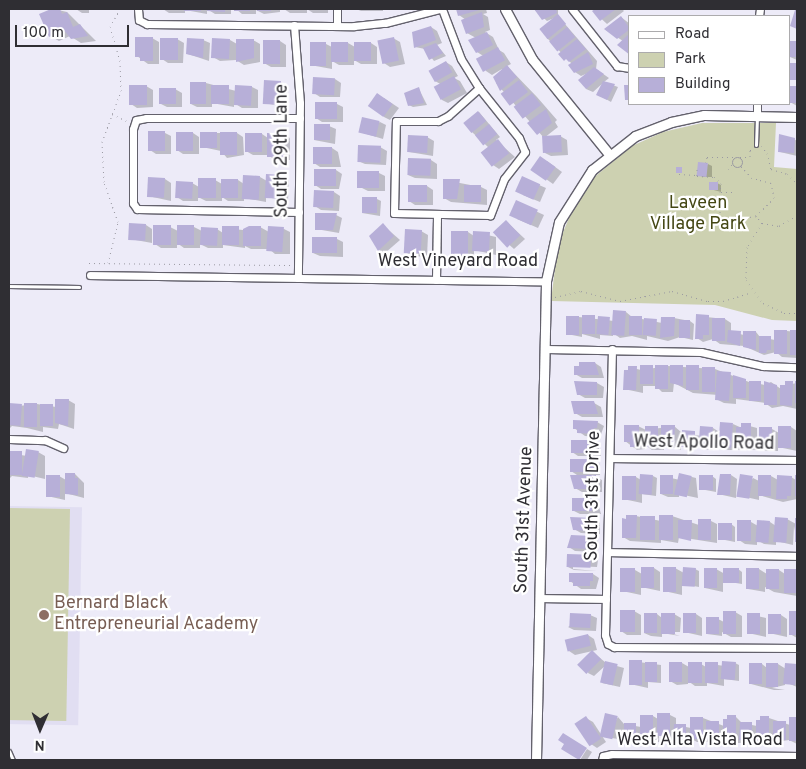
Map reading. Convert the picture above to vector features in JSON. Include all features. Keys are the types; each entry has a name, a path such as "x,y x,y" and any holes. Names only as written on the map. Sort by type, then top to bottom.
{"street":[{"path":"138,9 139,20 147,24 337,26 371,26 441,9 462,59 479,88 525,147 495,195 490,215 394,213 396,122 438,121 448,116 479,88"},
{"path":"337,26 338,9"},
{"path":"505,9 532,59 609,154"},
{"path":"572,9 617,66 627,68"},
{"name":"South 29th Lane","path":"294,25 300,118 298,278"},
{"path":"757,105 757,115"},
{"name":"West Vineyard Road","path":"90,274 546,281 559,222 580,185 609,154 635,136 671,122 704,115 797,117"},
{"path":"299,212 137,209 133,203 135,122 300,118"},
{"path":"436,280 437,214"},
{"name":"South 31st Avenue","path":"536,760 546,281"},
{"path":"546,349 701,352 763,366 797,367"},
{"name":"South 31st Drive","path":"612,349 606,598 608,644 614,647 797,648"},
{"path":"9,439 45,440 63,448"},
{"name":"West Apollo Road","path":"610,458 797,460"},
{"path":"608,552 797,556"},
{"path":"540,598 606,598"},
{"name":"West Alta Vista Road","path":"603,758 612,754 797,756"}],"lane":[{"path":"756,144 757,115"},
{"path":"9,286 79,287"},
{"path":"9,751 13,760"}],"path":[{"path":"108,263 118,222 116,207 106,189 102,142 121,91 122,76 110,27 120,9"},
{"path":"112,114 135,122"},
{"path":"761,146 762,142"},
{"path":"706,163 706,156 750,157 750,150 761,146"},
{"path":"761,146 767,153 771,169 787,174 797,183"},
{"path":"728,169 735,157"},
{"path":"679,174 697,174 714,177 721,183 720,220 755,216 772,202 775,191 768,181 752,178 740,165 739,157"},
{"path":"732,164 740,165"},
{"path":"697,169 697,174"},
{"path":"720,192 732,192"},
{"path":"755,216 762,223 779,226 797,216"},
{"path":"724,220 724,230 732,230 732,220"},
{"path":"762,223 744,256 746,280 752,292 772,308 797,313"},
{"path":"89,263 298,266"},
{"path":"554,297 581,291 620,301 672,292 708,301 723,302 752,292"}],"shaded area":[{"name":"Bernard Black Entrepreneurial Academy","path":"9,506 82,507 78,725 9,724"}],"green space":[{"name":"Laveen Village Park","path":"702,123 776,123 774,167 797,169 797,321 772,320 715,305 551,301 558,244 575,204 592,179 632,146 663,132"},
{"name":"Bernard Black Entrepreneurial Academy","path":"9,508 70,509 66,721 9,720"}],"building":[{"path":"51,9 60,9 62,14 67,12 73,27 80,24 88,36 71,39 64,30 49,37 39,14"},
{"path":"184,9 201,9 201,11 184,11"},
{"path":"207,9 225,9 225,12 207,11"},
{"path":"234,9 250,9 250,11 234,11"},
{"path":"257,9 271,9 271,11 257,11"},
{"path":"456,9 483,9 458,16"},
{"path":"534,9 556,9 557,13 542,20"},
{"path":"595,9 616,9 600,21 592,11"},
{"path":"795,10 797,10 797,29 791,26"},
{"path":"482,12 484,27 466,34 461,20"},
{"path":"558,14 566,24 548,39 539,29"},
{"path":"621,16 628,26 628,31 617,39 604,29"},
{"path":"431,26 436,40 414,48 412,32"},
{"path":"567,27 575,37 557,52 549,41"},
{"path":"487,32 493,45 476,53 468,40"},
{"path":"628,35 628,53 617,45"},
{"path":"135,37 153,37 153,61 140,61 140,57 135,57"},
{"path":"394,37 399,60 382,64 377,41"},
{"path":"160,38 178,38 178,60 160,60"},
{"path":"187,38 204,39 203,58 186,54"},
{"path":"212,38 230,39 229,59 211,58"},
{"path":"236,39 254,39 254,58 236,62"},
{"path":"577,39 586,49 569,62 566,59 564,61 558,54"},
{"path":"263,40 280,40 280,64 263,64"},
{"path":"791,41 797,41 797,57 791,57"},
{"path":"310,42 326,42 326,66 310,66"},
{"path":"331,42 348,42 348,62 331,62"},
{"path":"354,42 371,42 371,61 354,61"},
{"path":"436,43 443,53 429,60 423,48"},
{"path":"498,47 505,60 483,72 476,59"},
{"path":"588,52 593,64 574,73 568,65"},
{"path":"446,61 452,72 435,82 429,71"},
{"path":"791,63 797,63 797,80 791,80"},
{"path":"507,65 517,77 500,91 493,77"},
{"path":"594,67 604,74 586,89 578,80"},
{"path":"454,76 461,89 441,100 434,87"},
{"path":"313,77 335,78 334,95 312,94"},
{"path":"264,80 281,81 280,105 263,104"},
{"path":"519,80 528,92 510,106 501,94"},
{"path":"603,81 615,84 607,100 596,95"},
{"path":"190,82 206,82 206,104 190,104"},
{"path":"129,85 147,85 147,105 129,105"},
{"path":"211,85 229,85 229,104 211,104"},
{"path":"235,85 252,86 251,106 234,105"},
{"path":"624,85 628,85 628,100 625,100"},
{"path":"791,86 797,86 797,103 791,103"},
{"path":"419,87 424,103 408,106 404,93"},
{"path":"159,88 176,88 176,104 159,104"},
{"path":"377,93 393,104 383,117 368,106"},
{"path":"532,93 541,105 523,119 514,107"},
{"path":"315,102 337,102 337,119 315,119"},
{"path":"546,109 552,123 537,135 527,123"},
{"path":"478,111 486,121 471,133 463,123"},
{"path":"362,117 380,121 376,137 358,133"},
{"path":"314,124 330,124 330,140 314,140"},
{"path":"489,124 497,134 483,145 475,135"},
{"path":"148,131 165,131 165,151 148,151"},
{"path":"176,132 193,132 193,151 176,151"},
{"path":"200,132 217,132 217,148 200,148"},
{"path":"220,132 237,132 237,155 220,155"},
{"path":"245,133 262,133 262,152 245,152"},
{"path":"267,133 284,133 284,157 267,157"},
{"path":"779,134 795,138 794,153 778,152"},
{"path":"408,135 428,136 427,153 407,152"},
{"path":"561,135 562,152 543,153 542,136"},
{"path":"498,139 509,153 492,167 481,153"},
{"path":"358,145 381,146 380,163 357,162"},
{"path":"313,147 332,147 332,164 313,164"},
{"path":"540,156 556,167 546,181 530,170"},
{"path":"408,158 431,159 430,176 407,175"},
{"path":"698,162 708,163 706,177 697,176"},
{"path":"676,167 682,167 682,173 676,173"},
{"path":"314,169 336,169 336,186 314,186"},
{"path":"357,171 379,171 379,188 357,188"},
{"path":"266,174 283,175 282,199 265,198"},
{"path":"243,175 260,176 259,200 242,199"},
{"path":"522,176 540,184 533,200 515,192"},
{"path":"148,177 165,178 164,198 147,197"},
{"path":"198,178 216,178 216,198 198,198"},
{"path":"221,179 238,179 238,198 221,198"},
{"path":"443,179 460,179 457,199 443,199"},
{"path":"176,181 193,182 192,199 175,198"},
{"path":"709,182 718,182 718,190 709,190"},
{"path":"408,185 427,185 427,202 408,202"},
{"path":"464,185 481,185 481,202 464,202"},
{"path":"314,190 334,191 333,208 313,207"},
{"path":"362,197 377,197 377,213 362,213"},
{"path":"516,200 538,210 531,225 509,216"},
{"path":"315,213 337,213 333,230 315,230"},
{"path":"506,220 520,235 507,248 493,232"},
{"path":"129,223 146,224 145,241 128,240"},
{"path":"383,223 394,236 378,251 369,236"},
{"path":"725,223 731,223 731,229 725,229"},
{"path":"153,225 171,225 171,245 153,245"},
{"path":"177,225 194,225 194,245 177,245"},
{"path":"222,226 239,226 239,245 222,245"},
{"path":"249,226 261,226 261,246 243,246 243,229"},
{"path":"268,226 284,227 282,252 266,251"},
{"path":"201,227 218,228 217,246 200,245"},
{"path":"405,229 422,230 421,254 404,253"},
{"path":"451,231 468,231 468,255 451,255"},
{"path":"473,231 490,232 489,252 472,251"},
{"path":"312,237 337,237 337,253 312,253"},
{"path":"613,310 626,311 624,336 611,335"},
{"path":"696,314 709,315 709,335 703,335 703,339 695,339"},
{"path":"582,315 595,315 595,334 582,334"},
{"path":"566,316 579,316 579,335 566,335"},
{"path":"598,316 610,317 608,335 596,334"},
{"path":"629,316 642,316 642,335 629,335"},
{"path":"661,317 675,317 674,336 660,338"},
{"path":"644,318 657,319 656,336 643,335"},
{"path":"712,318 725,318 725,341 712,341"},
{"path":"679,320 690,320 690,338 679,338"},
{"path":"728,330 741,331 740,346 727,342"},
{"path":"774,330 787,330 787,354 774,354"},
{"path":"790,330 797,330 797,355 790,355"},
{"path":"743,331 756,331 756,350 743,347"},
{"path":"759,336 771,336 771,350 767,350 766,353 759,353"},
{"path":"579,362 595,362 599,375 574,375 574,366 579,366"},
{"path":"640,365 653,365 653,384 640,384"},
{"path":"655,365 668,365 668,389 655,389"},
{"path":"670,365 683,365 683,386 670,383"},
{"path":"686,365 699,365 699,390 686,390"},
{"path":"628,366 637,366 636,390 623,390 624,370 628,370"},
{"path":"702,367 715,367 715,392 702,392"},
{"path":"717,371 731,372 729,401 715,400"},
{"path":"733,375 746,379 746,398 733,398"},
{"path":"574,381 597,382 597,395 577,395"},
{"path":"749,381 761,381 761,401 749,401"},
{"path":"764,381 777,385 777,405 764,405"},
{"path":"785,381 793,381 792,406 780,405 780,385 785,385"},
{"path":"795,381 797,381 797,403 795,403"},
{"path":"55,399 69,399 68,426 55,423"},
{"path":"571,401 594,401 598,414 574,414"},
{"path":"9,403 22,404 20,426 9,425"},
{"path":"24,403 37,403 37,427 24,427"},
{"path":"40,404 53,404 53,426 40,426"},
{"path":"573,420 598,421 597,428 594,428 594,434 577,433 577,429 573,429"},
{"path":"720,422 733,423 731,448 718,447"},
{"path":"741,423 751,423 751,447 736,448 736,427 741,427"},
{"path":"624,425 639,425 639,447 630,447 630,442 624,442"},
{"path":"661,425 675,425 674,448 665,447 665,443 661,443"},
{"path":"645,426 658,426 658,447 645,447"},
{"path":"700,426 713,427 712,448 699,447"},
{"path":"778,426 791,426 791,448 778,448"},
{"path":"759,427 772,427 772,448 759,448"},
{"path":"682,430 695,431 695,445 681,447"},
{"path":"571,440 592,440 592,453 571,453"},
{"path":"26,449 39,451 35,478 22,476"},
{"path":"9,451 22,451 22,475 9,475"},
{"path":"570,459 594,459 594,472 570,472"},
{"path":"65,473 75,473 75,478 78,478 78,495 65,494"},
{"path":"679,473 692,476 687,497 674,494"},
{"path":"640,474 653,475 652,495 639,494"},
{"path":"720,474 731,474 730,495 717,495"},
{"path":"740,474 753,476 749,499 736,497"},
{"path":"46,475 60,475 60,497 46,497"},
{"path":"570,475 596,475 596,489 574,489"},
{"path":"660,475 673,475 673,494 660,494"},
{"path":"699,475 713,475 713,490 699,490"},
{"path":"758,475 771,475 771,496 758,496"},
{"path":"777,475 792,476 791,496 787,496 787,499 776,499"},
{"path":"795,475 797,475 797,496 795,496"},
{"path":"622,476 636,476 636,500 622,500"},
{"path":"572,498 592,498 592,511 572,511"},
{"path":"626,515 637,515 636,538 622,538 622,518 626,519"},
{"path":"659,515 673,515 673,540 659,540"},
{"path":"640,516 655,516 655,540 640,540"},
{"path":"570,517 594,518 594,531 573,530"},
{"path":"775,517 788,518 786,543 773,542"},
{"path":"795,518 797,518 797,542 795,542"},
{"path":"698,519 711,519 711,540 698,540"},
{"path":"678,520 692,520 691,541 678,538"},
{"path":"737,520 751,520 751,541 737,541"},
{"path":"757,520 770,521 768,543 755,542"},
{"path":"718,523 732,523 732,540 718,540"},
{"path":"571,535 592,536 591,549 567,548"},
{"path":"567,554 591,555 591,568 567,567"},
{"path":"641,567 654,567 654,588 641,588"},
{"path":"663,567 676,567 676,592 663,592"},
{"path":"683,567 696,568 695,587 682,586"},
{"path":"620,568 635,568 635,592 620,592"},
{"path":"704,568 717,568 717,588 704,588"},
{"path":"723,568 739,568 739,583 723,583"},
{"path":"746,568 759,568 759,589 746,589"},
{"path":"766,569 779,569 779,589 766,589"},
{"path":"784,569 797,569 797,593 784,593"},
{"path":"569,573 593,573 593,581 590,581 590,586 573,586 573,582 569,582"},
{"path":"620,610 635,610 635,632 620,632"},
{"path":"723,611 736,611 736,634 723,634"},
{"path":"789,611 797,611 797,635 789,635"},
{"path":"570,613 591,614 590,628 569,627"},
{"path":"644,613 657,613 657,633 644,633"},
{"path":"661,613 675,613 675,634 661,634"},
{"path":"683,613 696,613 696,633 683,633"},
{"path":"747,613 760,613 760,634 747,634"},
{"path":"768,614 781,614 781,634 768,634"},
{"path":"706,617 719,617 719,634 706,634"},
{"path":"588,634 591,646 568,651 565,640"},
{"path":"592,650 601,659 586,674 577,665"},
{"path":"629,660 642,660 642,685 629,685"},
{"path":"605,661 618,664 613,685 600,682"},
{"path":"722,661 736,662 735,680 721,679"},
{"path":"645,662 657,662 657,682 645,682"},
{"path":"669,662 682,662 682,682 669,682"},
{"path":"688,662 702,662 702,683 688,683"},
{"path":"705,662 718,662 718,683 705,683"},
{"path":"749,663 762,663 762,684 749,684"},
{"path":"766,663 778,663 778,687 766,687"},
{"path":"785,663 797,664 795,685 783,684"},
{"path":"605,713 618,716 612,739 600,736"},
{"path":"657,713 670,713 670,736 657,736"},
{"path":"640,715 653,715 653,739 640,739"},
{"path":"727,715 736,715 736,740 723,740 723,719 727,719"},
{"path":"586,716 601,738 589,746 574,724"},
{"path":"760,716 769,716 769,741 756,741 756,720 760,720"},
{"path":"690,717 703,717 703,739 690,739"},
{"path":"789,717 797,717 797,741 789,741"},
{"path":"706,721 719,721 719,739 706,739"},
{"path":"773,721 786,721 786,740 773,740"},
{"path":"740,722 752,722 752,737 747,737 747,740 739,740"},
{"path":"624,723 636,723 636,739 624,736"},
{"path":"674,724 686,724 686,738 673,739"},
{"path":"563,733 587,748 579,760 561,749 564,744 558,740"}],"place":[{"name":"Bernard Black Entrepreneurial Academy","path":"44,615"}]}
